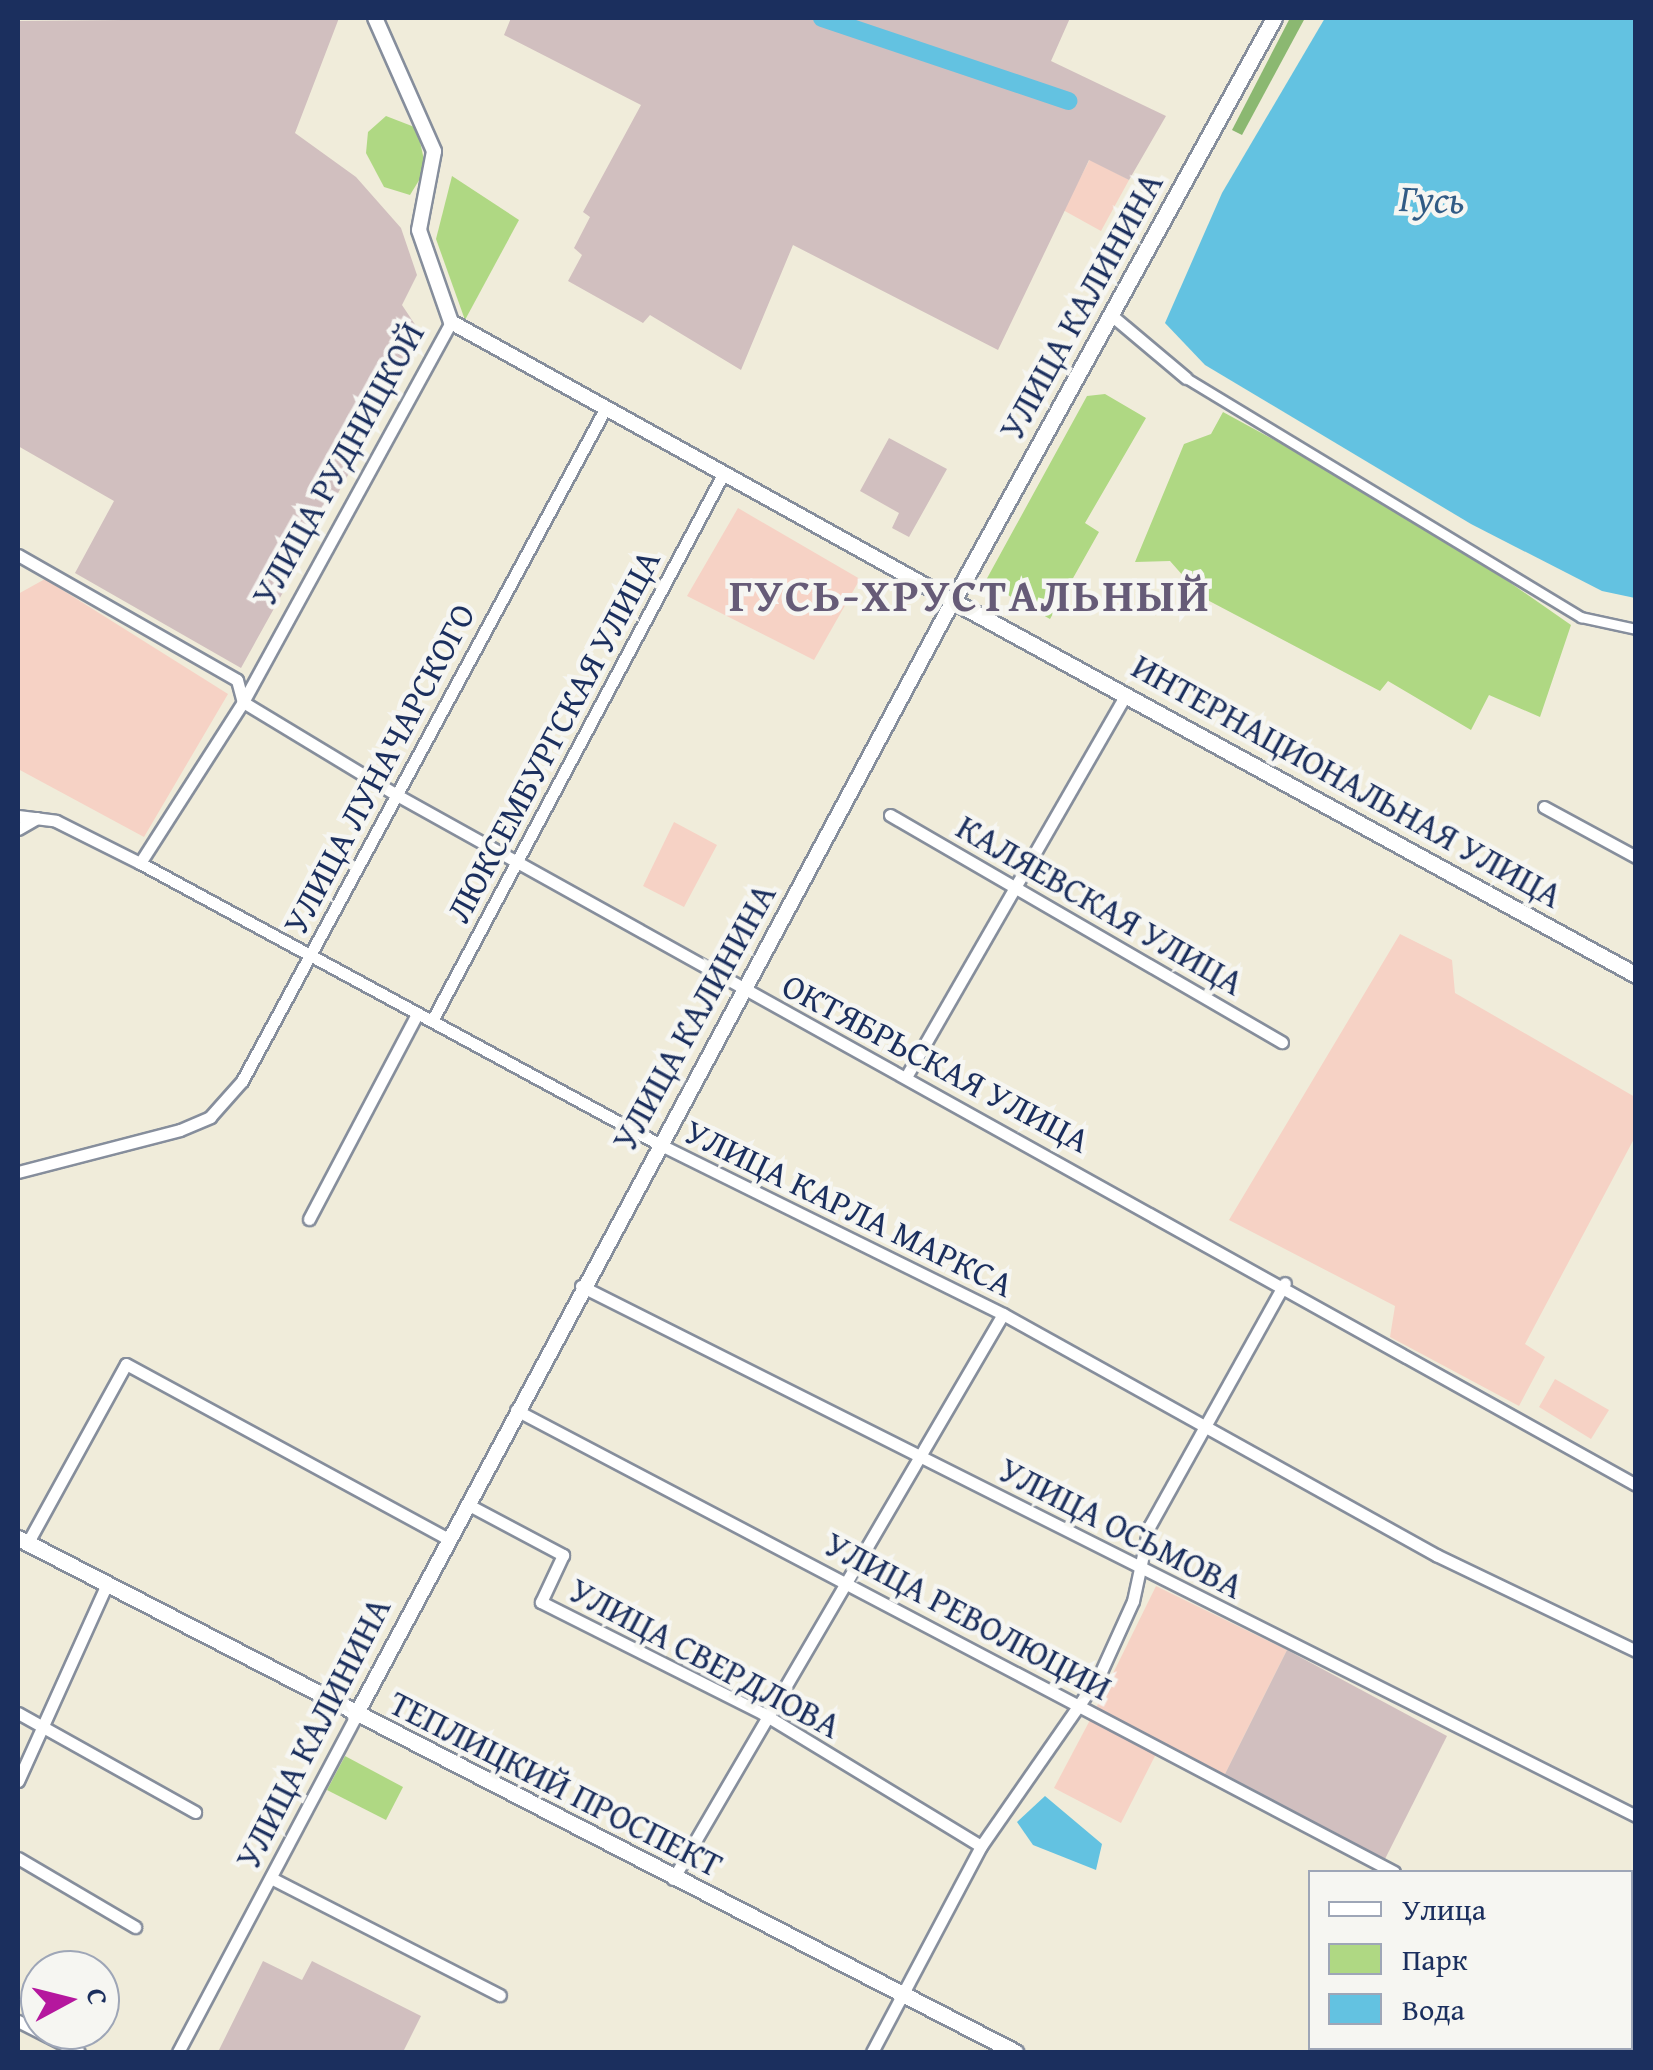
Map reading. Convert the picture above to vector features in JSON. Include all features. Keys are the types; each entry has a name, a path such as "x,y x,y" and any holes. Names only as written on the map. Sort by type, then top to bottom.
{"main road":[{"name":"УЛИЦА КАЛИНИНА","path":"953,600 1274,18"},
{"name":"ИНТЕРНАЦИОНАЛЬНАЯ УЛИЦА","path":"953,600 1636,975"},
{"name":"ТЕПЛИЦКИЙ ПРОСПЕКТ","path":"22,1541 355,1717 1015,2052"}],"street":[{"name":"УЛИЦА РУДНИЦКОЙ","path":"140,863 243,702 452,322 419,230 434,151 375,18"},
{"path":"1110,314 1186,378 1580,617 1636,629"},
{"name":"ИНТЕРНАЦИОНАЛЬНАЯ УЛИЦА","path":"452,322 721,478 953,600"},
{"name":"УЛИЦА ЛУНАЧАРСКОГО","path":"18,1172 180,1130 210,1117 242,1081 604,411"},
{"name":"ЛЮКСЕМБУРГСКАЯ УЛИЦА","path":"434,1020 721,478"},
{"name":"ОКТЯБРЬСКАЯ УЛИЦА","path":"18,555 237,680 243,702 395,794 744,990 1285,1283 1636,1485"},
{"name":"УЛИЦА КАЛИНИНА","path":"178,2052 657,1143 744,990 953,600"},
{"path":"906,1077 1126,694"},
{"path":"1544,807 1636,857"},
{"name":"КАЛЯЕВСКАЯ УЛИЦА","path":"890,815 1282,1042"},
{"name":"УЛИЦА КАРЛА МАРКСА","path":"18,816 36,818 140,863 657,1143 1002,1314 1204,1428 1636,1651"},
{"path":"18,829 36,818"},
{"path":"308,1219 417,1014"},
{"path":"872,2052 981,1846 1082,1708 1141,1572 1150,1527 1285,1283"},
{"name":"УЛИЦА ОСЬМОВА","path":"581,1286 922,1454 1141,1572 1636,1816"},
{"path":"673,1879 762,1713 848,1583 1002,1314"},
{"path":"22,1541 126,1364 448,1539"},
{"name":"УЛИЦА РЕВОЛЮЦИИ","path":"516,1410 1390,1870"},
{"name":"УЛИЦА СВЕРДЛОВА","path":"467,1504 562,1555 541,1602 762,1713 981,1846"},
{"path":"18,1781 106,1586"},
{"path":"18,1713 196,1812"},
{"path":"18,1858 135,1927"},
{"path":"271,1878 500,1995"},
{"path":"18,2021 79,2052"}],"shaded area":[{"path":"339,18 295,133 356,177 401,228 417,275 402,305 424,338 241,668 75,573 114,501 18,446 18,21"},
{"path":"511,18 1070,18 1051,61 1166,116 1129,180 1089,160 998,350 793,245 741,370 650,315 643,323 568,281 582,255 574,248 590,217 583,212 641,105 504,35"},
{"path":"1090,159 1129,180 1101,231 1063,210"},
{"path":"889,438 947,469 909,537 892,528 899,513 860,491"},
{"path":"738,508 860,579 814,660 687,596"},
{"path":"45,579 228,694 144,837 18,769 18,594"},
{"path":"674,822 717,845 684,907 643,886"},
{"path":"1400,934 1452,960 1455,993 1635,1097 1635,1137 1525,1344 1545,1357 1519,1406 1390,1337 1395,1306 1229,1220"},
{"path":"1555,1379 1609,1410 1591,1439 1539,1407"},
{"path":"1156,1586 1287,1650 1224,1776 1096,1708"},
{"path":"1287,1650 1447,1736 1385,1859 1224,1776"},
{"path":"1090,1720 1156,1754 1121,1823 1054,1788"},
{"path":"263,1961 302,1980 312,1961 421,2016 403,2052 218,2052"}],"green space":[{"path":"1290,18 1305,18 1242,135 1232,130"},
{"path":"386,116 417,128 426,169 410,195 384,187 366,153 368,132"},
{"path":"452,176 519,220 465,320 436,239"},
{"path":"1105,394 1146,418 1085,523 1099,532 1050,619 985,582 1087,396"},
{"path":"1223,412 1414,516 1571,625 1540,717 1489,695 1471,730 1388,681 1380,691 1175,583 1185,578 1170,561 1135,562 1184,444 1211,434"},
{"path":"345,1756 403,1787 386,1820 327,1790"}],"water":[{"path":"1325,18 1635,18 1635,598 1602,591 1471,524 1205,365 1165,323 1222,193"},
{"path":"1045,1796 1102,1844 1096,1870 1033,1845 1017,1822"}],"waterway":[{"name":"Гусь","path":"822,18 1068,101"}],"district":[{"name":"ГУСЬ-ХРУСТАЛЬНЫЙ","path":"970,595"}]}
